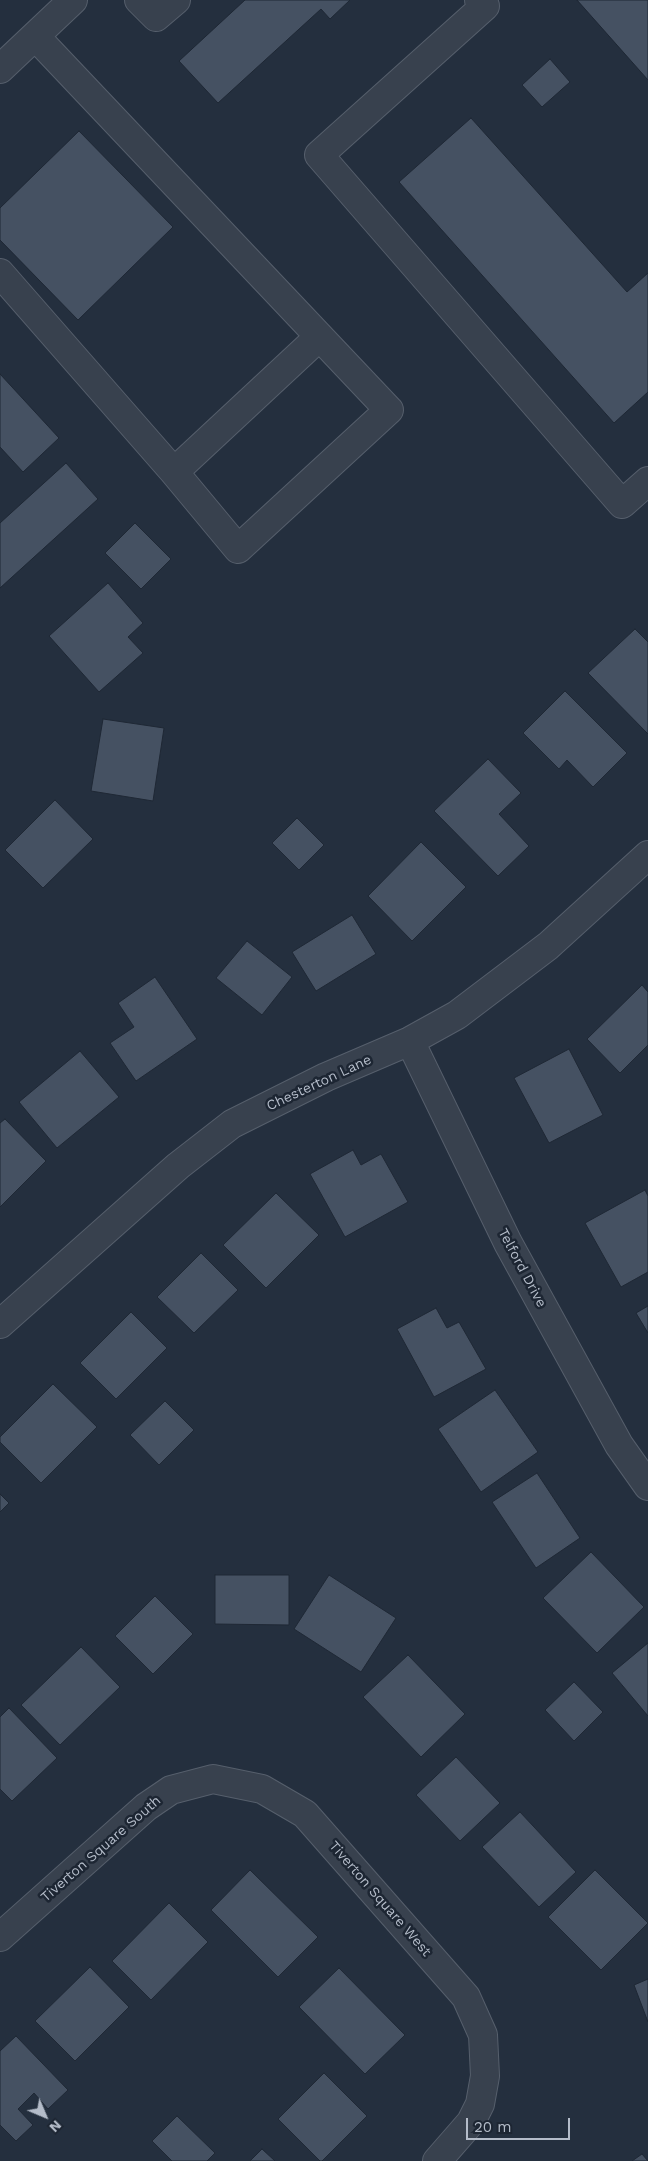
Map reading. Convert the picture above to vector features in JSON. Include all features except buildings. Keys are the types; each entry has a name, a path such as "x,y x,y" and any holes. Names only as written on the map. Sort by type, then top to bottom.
{"street":[{"path":"0,69 73,0"},
{"path":"140,0 156,17 176,0"},
{"path":"480,0 485,6 319,154 622,504 648,481"},
{"path":"0,273 174,472 238,549 389,410 34,36"},
{"path":"174,472 319,338"},
{"name":"Chesterton Lane","path":"0,1324 178,1166 232,1124 326,1077 410,1041 457,1015 548,946 648,855"},
{"name":"Telford Drive","path":"410,1041 508,1243 619,1445 648,1486"},
{"name":"Tiverton Square South","path":"0,1937 146,1807 171,1790 213,1780"},
{"name":"Tiverton Square West","path":"213,1780 262,1789 305,1814 466,1997 483,2034 485,2076 480,2104 471,2122 437,2161"}]}
